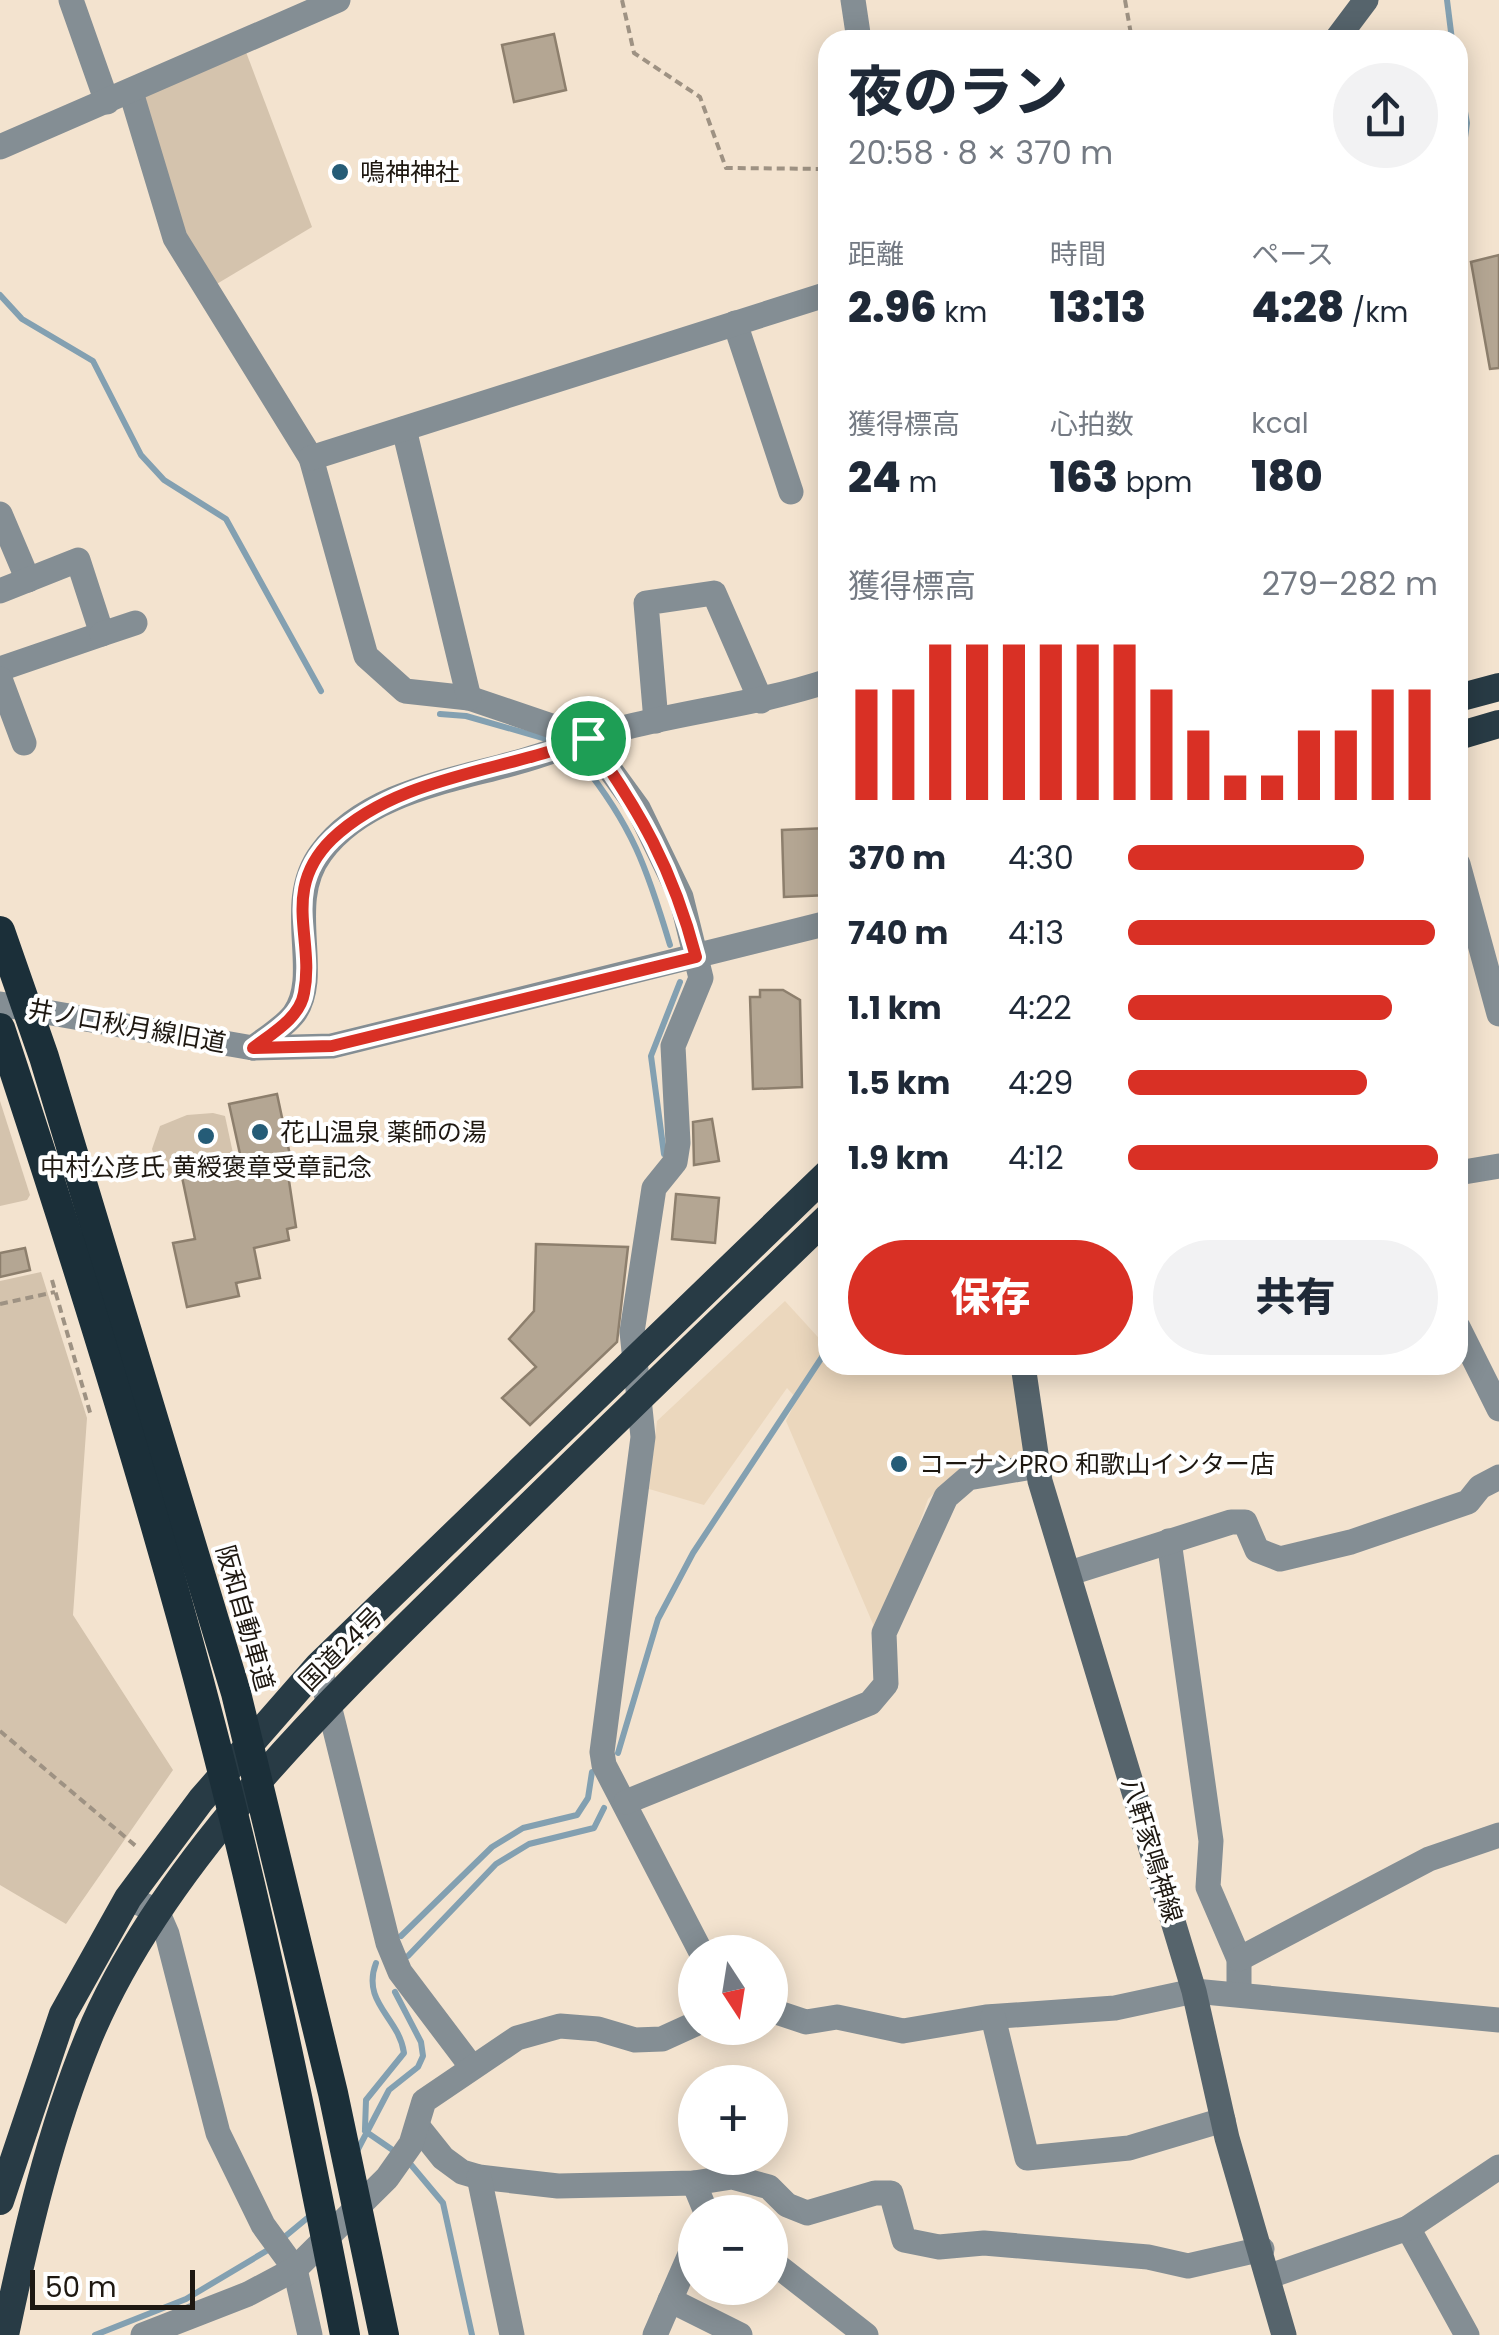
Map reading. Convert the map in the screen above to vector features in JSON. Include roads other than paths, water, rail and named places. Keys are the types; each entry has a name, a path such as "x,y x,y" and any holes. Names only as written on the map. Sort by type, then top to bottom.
{"highway":[{"path":"1468,695 1499,687"},
{"path":"1468,733 1499,724"},
{"name":"阪和自動車道","path":"0,932 44,1058 236,1693 333,2094 384,2335"},
{"path":"3,1037 130,1438 209,1720 302,2114 345,2335"},
{"name":"国道24号","path":"0,2201 63,2014 128,1898 201,1800 320,1666 818,1183"},
{"name":"国道24号","path":"5,2335 30,2215 89,2036 158,1912 229,1818 328,1702 818,1227"}],"main road":[{"path":"1344,30 1366,0"},
{"name":"八軒家鳴神線","path":"1024,1375 1038,1466 1194,1991 1223,2120 1284,2335"}],"street":[{"path":"71,0 119,97 175,238 310,458 366,656 405,691 469,698 588,738 638,808 681,897 701,978 673,1046 678,1142 675,1162 654,1188 632,1332 643,1438 602,1752 604,1765 692,1935"},
{"path":"0,147 119,97 305,6 338,0"},
{"path":"853,0 857,30"},
{"path":"310,458 818,297"},
{"path":"736,323 791,492"},
{"path":"404,429 469,698"},
{"path":"0,514 28,580"},
{"path":"0,590 78,560 102,634"},
{"path":"656,721 646,604 714,593 761,702"},
{"path":"0,670 135,623"},
{"path":"0,679 24,743"},
{"name":"井ノ口秋月線旧道","path":"253,1048 293,1016 304,994 303,893 318,856 334,838 400,795 550,753 588,738 761,702 818,685"},
{"path":"1468,901 1499,1014"},
{"name":"井ノ口秋月線旧道","path":"0,1004 253,1048 332,1046 818,926"},
{"path":"1468,1171 1499,1166"},
{"path":"1468,1347 1499,1410"},
{"path":"626,1802 870,1704 886,1684 884,1633 946,1497 968,1478 1038,1466"},
{"path":"1070,1573 1231,1522 1245,1522 1257,1550 1280,1559 1351,1542 1468,1502 1480,1486 1499,1477"},
{"path":"1170,1540 1212,1841 1208,1887 1239,1959 1239,1992"},
{"path":"320,1666 388,1944 400,1972 471,2066"},
{"path":"1239,1959 1415,1866 1499,1835"},
{"path":"128,1898 158,1912 168,1934 218,2133 263,2226 291,2263 310,2335"},
{"path":"788,2016 806,2022 837,2017 903,2030 993,2017 1115,2008 1194,1991 1239,1992 1402,2014 1499,2020"},
{"path":"993,2017 1027,2158 1129,2148 1223,2120"},
{"path":"143,2335 248,2294 291,2263 387,2178 415,2136 424,2102 471,2066 517,2038 560,2026 598,2029 635,2040 662,2039 678,2032"},
{"path":"415,2136 462,2172 479,2177 558,2186 694,2182 732,2177 770,2187 787,2206 807,2213 875,2193 891,2194 904,2240 939,2246 984,2242 1148,2258 1188,2266 1262,2249"},
{"path":"1270,2276 1408,2228 1499,2167"},
{"path":"479,2177 512,2335"},
{"path":"694,2182 698,2195"},
{"path":"1408,2228 1467,2335"},
{"path":"788,2274 866,2335"},
{"path":"655,2335 678,2282"},
{"path":"670,2300 740,2335"}],"waterway":[{"path":"1447,0 1451,30"},
{"path":"0,295 22,319 93,361 141,455 164,480 226,519 321,691"},
{"path":"440,714 466,716 550,740"},
{"path":"581,762 626,827 654,893 670,945"},
{"path":"664,1154 651,1056 680,982"},
{"path":"618,1753 658,1619 693,1553 818,1363"},
{"path":"401,1936 492,1847 523,1828 577,1815 588,1798 592,1772"},
{"path":"408,1956 496,1864 529,1844 594,1828 604,1808"},
{"path":"365,2129 366,2100 404,2053 373,1989 376,1963"},
{"path":"356,2153 389,2090 418,2067 423,2056 421,2042 395,1992"},
{"path":"365,2131 397,2153"},
{"path":"407,2160 443,2203 472,2335"},
{"path":"282,2239 311,2215"},
{"path":"95,2335 186,2299 273,2247"}],"place":[{"name":"鳴神神社","path":"340,172"},
{"name":"花山温泉 薬師の湯","path":"260,1132"},
{"name":"中村公彦氏 黄綬褒章受章記念","path":"206,1136"},
{"name":"コーナンPRO 和歌山インター店","path":"899,1464"}]}
